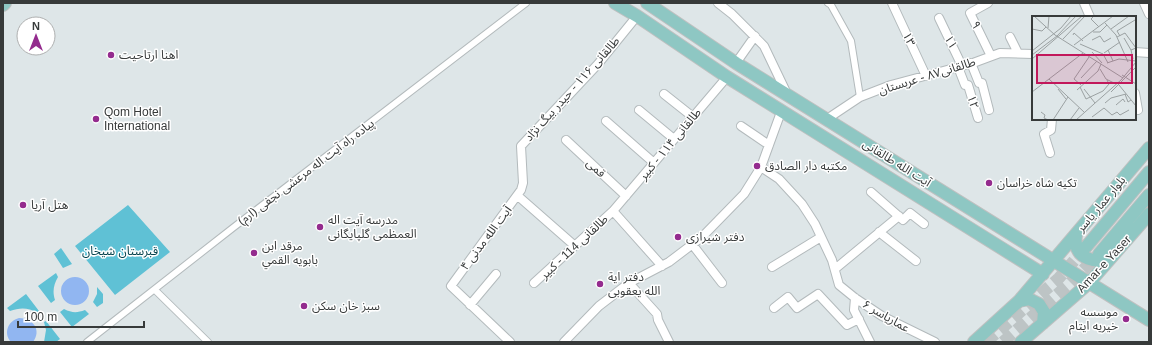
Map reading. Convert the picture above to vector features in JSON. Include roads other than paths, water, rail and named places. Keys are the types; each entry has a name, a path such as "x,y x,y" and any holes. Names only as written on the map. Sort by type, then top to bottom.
{"main road":[{"name":"آیت الله طالقانی","path":"615,3 637,16 726,77 781,112 1044,274"},
{"name":"آیت الله طالقانی","path":"647,3 736,63 1149,320"},
{"name":"بلوار عمار یاسر","path":"974,342 1019,301 1044,274 1054,260 1149,148"},
{"name":"بلوار عمار یاسر","path":"1086,247 1149,172"},
{"path":"1099,254 1149,195"},
{"name":"Amar-e Yaser","path":"1021,342 1089,283 1149,214"},
{"path":"1076,234 1076,245 1084,256 1090,260 1097,261 1111,258"},
{"path":"1103,267 1103,281 1106,294"},
{"path":"1019,301 1030,299 1039,304 1044,312 1043,323"}],"street":[{"name":"پیاده راه آیت اله مرعشی نجفی (ارم)","path":"87,342 526,3"},
{"path":"718,3 764,46 787,95"},
{"path":"828,3 831,5 851,41 860,97"},
{"name":"۱۳","path":"892,3 926,76"},
{"name":"۹","path":"988,3 970,13 991,56"},
{"path":"1084,3 1090,16"},
{"path":"1144,3 1149,14"},
{"name":"طالقانی ۱۱۶ - حیدر بیگ نژاد","path":"519,193 523,183 520,146 598,64 637,16"},
{"name":"۱۱","path":"939,18 964,65"},
{"path":"736,63 755,36"},
{"path":"1010,37 1018,53"},
{"path":"1136,52 1149,53"},
{"name":"طالقانی۸۷ - عربستان","path":"827,119 860,97 891,85 964,65 1000,53 1032,54"},
{"path":"964,65 979,84 982,83 989,110"},
{"name":"۱۲","path":"964,65 965,85 968,85 978,118"},
{"name":"طالقانی ۱۱۴ - کبیر","path":"613,211 726,77"},
{"path":"664,94 693,117"},
{"path":"1136,99 1138,110"},
{"path":"640,110 674,139"},
{"path":"568,341 599,306 629,283 669,262 702,237 744,194 761,167 781,112"},
{"path":"1050,154 1044,134 1051,130 1052,120"},
{"path":"606,121 654,163"},
{"path":"741,126 769,145"},
{"name":"قمی","path":"566,140 626,196"},
{"path":"761,167 779,179 802,204 821,237 836,269 899,216"},
{"path":"871,192 903,220 910,213 924,224"},
{"path":"519,193 575,246"},
{"name":"۴ آیت الله مدنی","path":"470,304 451,286 519,193"},
{"path":"613,211 662,266"},
{"name":"طالقانی 114 - کبیر","path":"534,283 613,211"},
{"path":"879,232 916,261"},
{"path":"772,267 821,237"},
{"path":"692,244 722,283"},
{"name":"عماریاسر ۶","path":"836,269 839,285 855,298 882,316 935,342"},
{"path":"496,274 470,304 510,342"},
{"path":"629,283 657,314 658,320 669,342"},
{"path":"154,290 208,342"},
{"path":"774,308 788,297 797,308 818,294 847,325 859,320"},
{"path":"855,298 854,310 870,342"}],"tunnel":[{"path":"986,342 1059,278 1086,247"},
{"path":"1003,342 1068,285 1099,254"}],"place":[{"name":"اهنا ارتاحیت","path":"111,55"},
{"name":"Qom Hotel International","path":"96,119"},
{"name":"مکتبه دار الصادق","path":"757,166"},
{"name":"تکیه شاه خراسان","path":"989,183"},
{"name":"هتل آریا","path":"23,205"},
{"name":"مدرسه آیت اله العمظمی گلپایگانی","path":"320,227"},
{"name":"دفتر شیرازی","path":"678,237"},
{"name":"مرقد ابن بابويه القمي","path":"254,253"},
{"name":"دفتر ایة الله یعقوبی","path":"600,284"},
{"name":"سبز خان سکن","path":"304,306"},
{"name":"موسسه خیریه ایتام","path":"1126,319"}],"park label":[{"name":"قبرستان شیخان","path":"120,251"}]}
